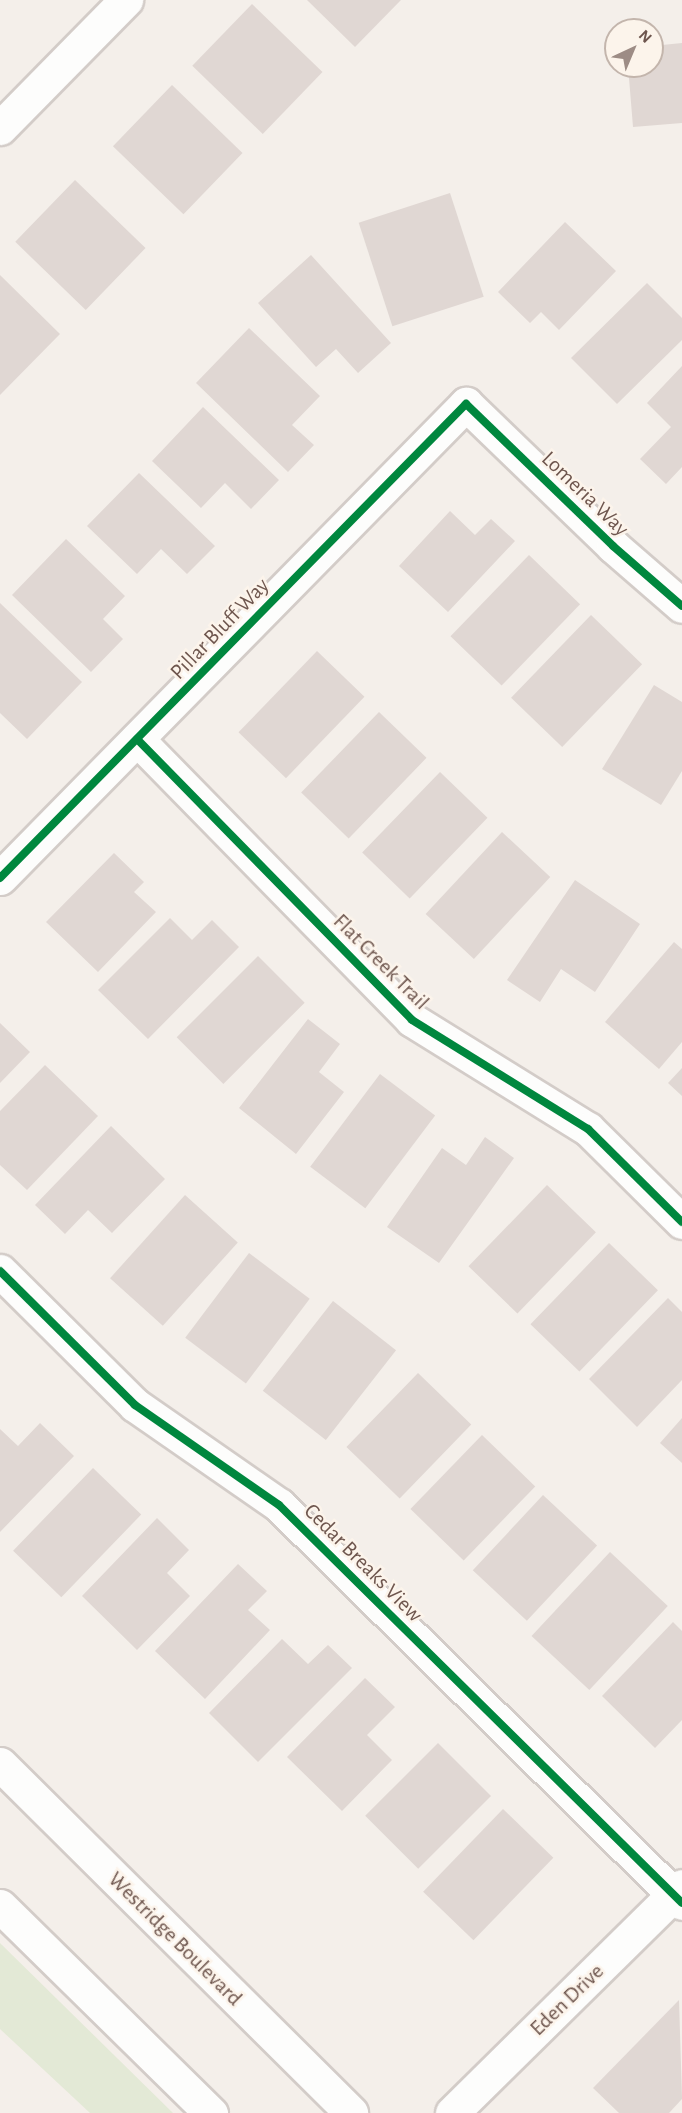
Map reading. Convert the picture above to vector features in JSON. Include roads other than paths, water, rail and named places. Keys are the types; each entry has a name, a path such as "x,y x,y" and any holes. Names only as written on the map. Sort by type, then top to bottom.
{"street":[{"path":"0,128 126,0"},
{"name":"Lomeria Way","path":"466,404 613,546 682,606"},
{"name":"Pillar Bluff Way","path":"0,879 466,404"},
{"name":"Flat Creek Trail","path":"137,739 412,1020 588,1129 682,1222"},
{"name":"Cedar Breaks View","path":"0,1271 135,1405 279,1505 679,1895"},
{"name":"Westridge Boulevard","path":"0,1764 351,2113"},
{"name":"Eden Drive","path":"452,2113 679,1895"},
{"path":"0,1906 211,2113"}]}
